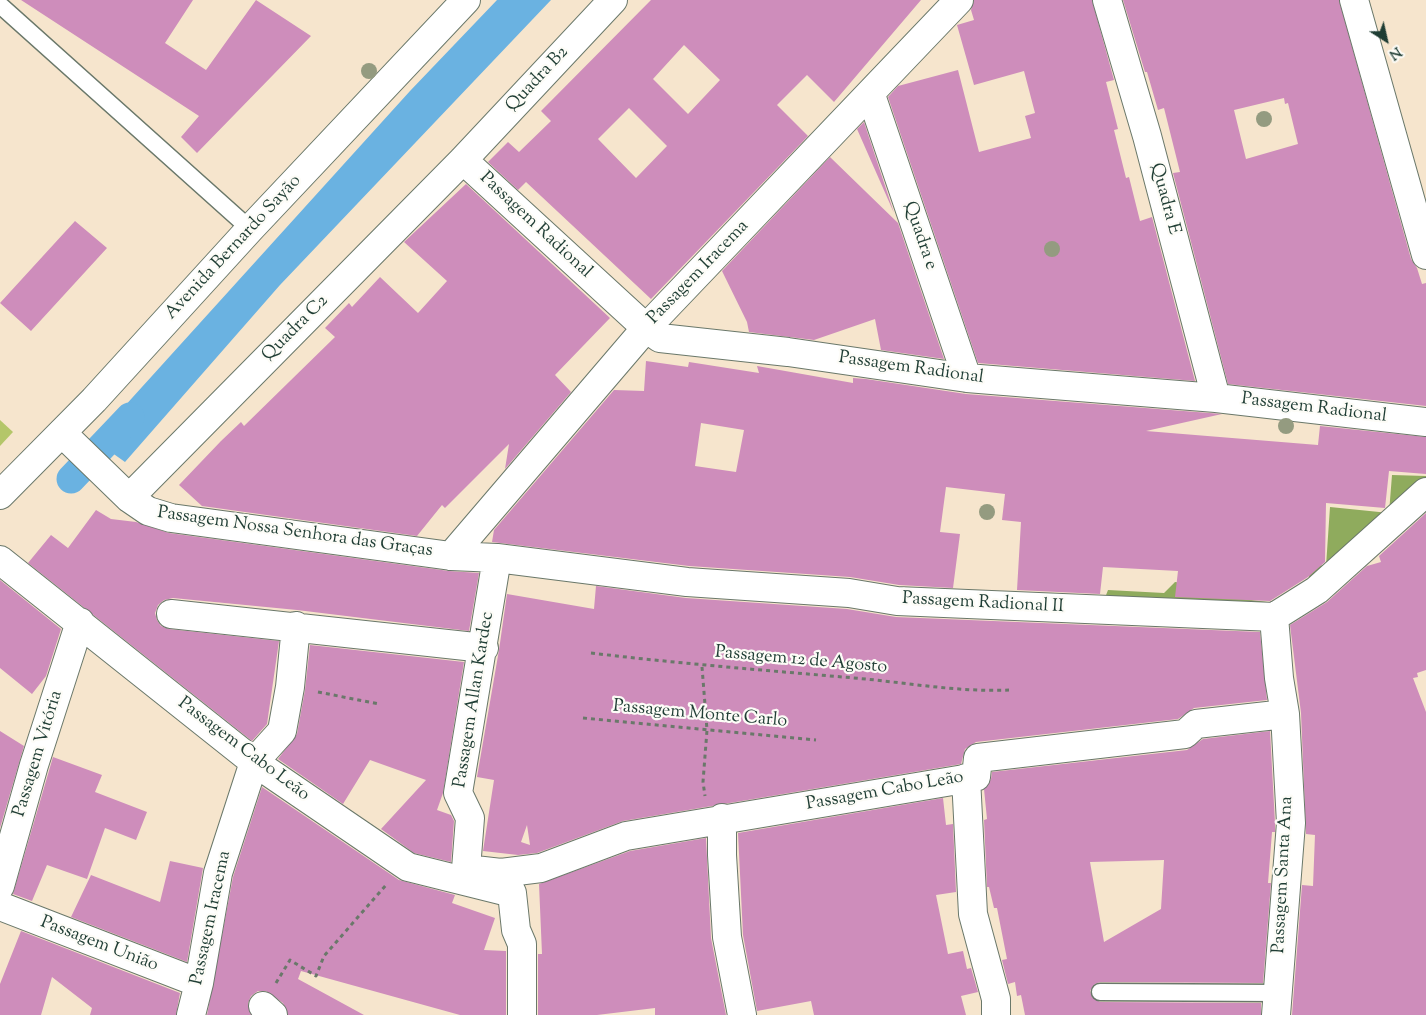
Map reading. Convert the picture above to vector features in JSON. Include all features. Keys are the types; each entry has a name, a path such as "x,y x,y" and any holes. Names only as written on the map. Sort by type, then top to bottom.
{"street":[{"name":"Avenida Bernardo Sayão","path":"0,495 70,442 250,229 466,0"},
{"name":"Quadra B2","path":"463,160 612,0"},
{"name":"Passagem Iracema","path":"450,556 646,328 871,95 959,0"},
{"name":"Quadra E","path":"1107,0 1148,136 1216,398"},
{"path":"1354,0 1426,255"},
{"name":"Quadra e","path":"871,95 967,378"},
{"name":"Passagem Radional","path":"463,160 646,328 660,338 788,352 967,378 1216,398 1426,422"},
{"name":"Quadra C2","path":"129,498 463,160"},
{"name":"Passagem Nossa Senhora das Graças","path":"70,442 129,498 148,511 172,518 450,556 497,558"},
{"path":"1274,617 1317,590 1426,492"},
{"name":"Passagem Radional II","path":"497,558 687,582 831,592 897,601 1274,617"},
{"name":"Passagem Allan Kardec","path":"497,558 484,648 458,793 470,818 466,869 506,883"},
{"name":"Passagem Cabo Leão","path":"4,562 254,762 408,867 506,883 626,836 722,818 976,777 978,758 1185,734 1196,724 1285,714"},
{"path":"171,614 296,626 484,648"},
{"name":"Passagem Santa Ana","path":"1274,617 1279,678 1285,714 1291,823 1277,1004"},
{"name":"Passagem Vitória","path":"0,886 34,765 80,622"},
{"name":"Passagem Iracema","path":"191,1015 199,983 218,872 254,762 282,731 290,687 296,626"},
{"path":"966,778 973,914 996,999 996,1015"},
{"path":"722,818 722,855 727,937 742,1015"},
{"path":"506,883 516,930 522,944 522,1015"},
{"name":"Passagem União","path":"0,906 199,983"}],"lane":[{"path":"0,5 250,229"},
{"path":"1100,992 1277,1004"}],"path":[{"name":"Passagem 12 de Agosto","path":"591,653 702,667 868,680 974,692 1009,690"},
{"path":"702,667 707,730 704,782 707,807 722,818"},
{"path":"290,687 379,704"},
{"name":"Passagem Monte Carlo","path":"583,718 816,740"},
{"path":"268,1010 290,960 316,976 324,956 388,883 408,867"}],"green space":[{"path":"0,420 13,432 0,446"},
{"path":"1392,475 1426,476 1426,483 1308,588 1310,564 1326,566 1330,507 1389,513"},
{"path":"1175,582 1222,587 1236,598 1267,602 1240,607 1101,608 1108,590 1164,593"}],"water":[{"path":"497,0 551,0 280,285 125,462 94,440 410,91"}],"building":[{"path":"21,0 193,0 165,43 206,70 256,0 311,36 197,153 181,137 199,116"},
{"path":"651,0 921,0 834,102 807,75 777,105 808,136 651,299 526,182 518,190 488,162 508,142 519,152 551,121 541,111","holes":["684,45 720,80 688,114 653,79","629,108 667,146 636,178 598,139"]},
{"path":"974,0 1092,0 1114,80 1106,82 1118,129 1114,130 1126,178 1129,177 1140,221 1152,217 1195,381 978,363 888,97 898,86 958,70 979,152 1031,138 1025,116 1035,113 1024,71 974,85 957,25 974,20 971,10"},
{"path":"1123,0 1339,0 1411,259 1417,268 1422,284 1426,283 1426,406 1228,384 1173,173 1180,172 1164,108 1158,110 1147,72 1145,72","holes":["1284,98 1285,104 1288,103 1298,144 1246,159 1234,110"]},
{"path":"864,122 894,213 857,129"},
{"path":"830,157 898,223 944,359 881,350 875,319 814,340 749,332 747,322 722,271"},
{"path":"466,184 610,318 555,375 571,392 505,469 509,444 445,508 442,505 417,536 202,506 179,485 241,422 244,426 335,337 325,328 349,303 352,307 380,277 418,313 447,281 404,242"},
{"path":"75,221 107,248 31,331 0,303"},
{"path":"646,361 688,367 689,362 759,373 757,366 853,383 853,378 866,379 966,394 1222,414 1146,431 1318,445 1320,426 1426,437 1426,474 1389,471 1385,508 1326,503 1325,562 1308,577 1270,601 1175,597 1178,571 1103,567 1100,594 1017,590 1021,522 1002,520 1005,494 946,487 940,532 960,534 953,588 899,585 850,577 689,566 492,542 494,530 614,390 644,391","holes":["701,423 744,430 736,472 695,466"]},
{"path":"96,510 111,519 136,522 169,533 449,571 479,573 469,631 297,610 173,598 164,600 158,605 155,613 161,626 169,629 279,641 267,724 252,741 28,563 51,535 68,548"},
{"path":"1426,513 1426,670 1417,673 1418,677 1413,678 1426,712 1426,1015 1292,1015 1302,885 1313,886 1315,835 1306,834 1301,713 1290,625 1327,602 1367,566 1381,562 1379,556"},
{"path":"0,580 61,629 46,676 32,694 0,668"},
{"path":"596,586 686,598 847,609 896,617 1260,632 1267,700 1194,708 1178,719 976,742 965,749 961,764 623,821 537,853 518,855 483,851 494,780 477,777 507,594 594,609","holes":["527,825 530,845 521,842"]},
{"path":"310,645 464,662 443,793 437,810 451,815 454,821 451,862 414,853 381,829 426,780 370,760 343,804 278,759 297,734 305,690"},
{"path":"0,731 24,746 0,828"},
{"path":"1270,731 1275,832 1272,832 1268,883 1271,883 1263,983 1100,982 1095,984 1090,991 1092,997 1100,1002 1261,1003 1261,1015 1025,1015 1021,995 1017,996 1015,982 1008,984 1002,960 1007,959 997,908 994,908 989,887 987,887 984,820 987,819 984,789 991,779 992,772 1187,750 1203,739","holes":["1164,860 1161,909 1104,942 1090,862"]},
{"path":"53,757 102,775 95,792 147,812 136,840 105,828 87,879 47,865 32,901 13,894"},
{"path":"262,787 399,880 455,895 452,903 495,918 484,950 506,951 506,1015 460,1015 301,971 298,979 364,1015 288,1015 283,1003 266,991 258,991 251,996 248,1003 251,1015 207,1015 233,877"},
{"path":"943,798 946,825 953,824 956,892 936,895 948,954 963,951 967,969 971,968 978,992 961,996 966,1015 814,1015 811,1001 757,1011 743,935 738,833"},
{"path":"706,838 711,938 726,1015 655,1015 655,1008 597,1015 538,1015 538,954 542,954 539,884 630,851"},
{"path":"170,861 203,868 187,962 71,917 91,875 160,902"},
{"path":"21,931 180,993 176,1015 90,1015 92,1008 52,977 41,1015 0,1015 0,984"}],"waterway":[{"path":"71,479 130,417"}]}
